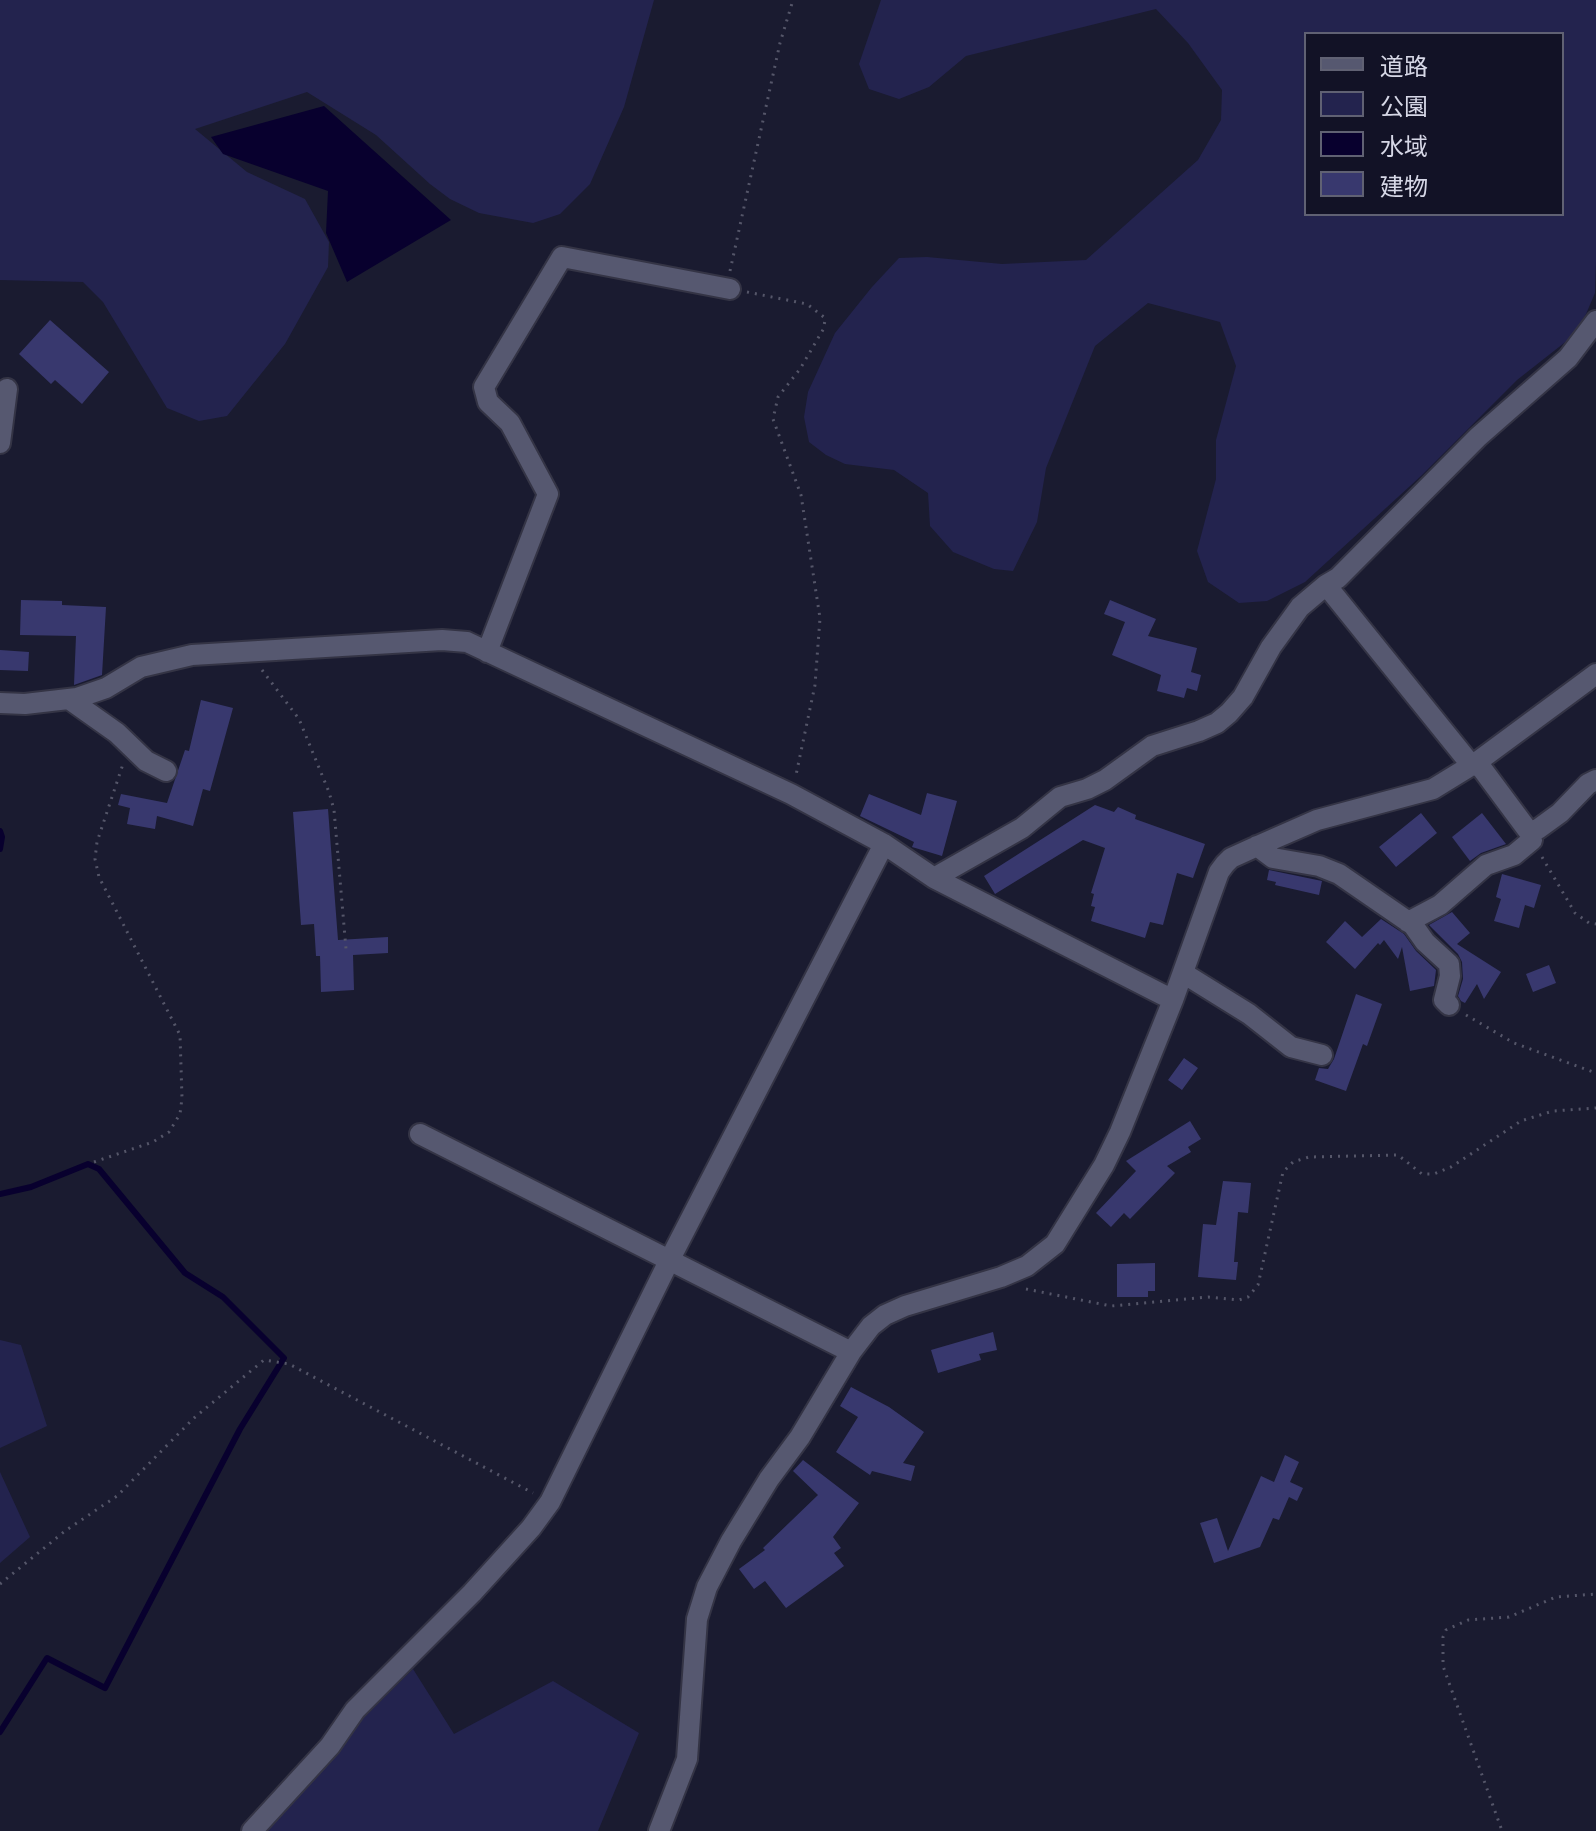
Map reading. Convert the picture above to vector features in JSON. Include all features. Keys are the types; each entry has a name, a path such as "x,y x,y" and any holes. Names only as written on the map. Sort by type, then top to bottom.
{"street":[{"path":"487,652 548,494 510,423 488,402 484,387 562,257 730,289"},
{"path":"934,878 1022,828 1060,797 1105,780 1152,746 1217,723 1243,697 1288,620 1338,578 1478,437 1568,358 1596,321"},
{"path":"0,443 7,389"},
{"path":"1326,585 1529,832 1560,813 1578,792 1596,780"},
{"path":"0,703 25,704 69,699 106,688 141,667 192,655 442,640 467,642 791,794 884,844 934,878 1173,1000"},
{"path":"659,1831 687,1759 697,1619 707,1587 731,1541 769,1479 800,1437 851,1352 871,1326 885,1315 930,1297 1001,1277 1027,1266 1055,1244 1085,1198 1120,1132 1173,1000 1219,872 1231,858 1317,820 1433,789 1474,764 1596,674"},
{"path":"69,699 117,733 146,761 166,771"},
{"path":"1408,922 1440,905 1486,865 1514,855 1532,840"},
{"path":"252,1831 330,1746 355,1710 472,1593 531,1528 550,1502 670,1259 884,844"},
{"path":"1257,846 1273,858 1319,866 1339,874 1408,922 1449,964 1450,976 1444,1000 1449,1005"},
{"path":"1183,973 1249,1014 1291,1047 1322,1055"},
{"path":"420,1134 851,1352"}],"path":[{"path":"791,794 815,685 820,618 801,495 773,419 778,397 800,369 824,328 825,318 807,304 730,289 729,277 780,43 793,0"},
{"path":"247,651 299,719 329,792 334,810 346,949"},
{"path":"94,1162 153,1142 169,1132 180,1114 182,1098 180,1035 99,877 95,859 97,842 130,745"},
{"path":"1532,840 1575,913 1596,924"},
{"path":"1449,1005 1514,1043 1596,1073"},
{"path":"1001,1277 1028,1290 1111,1306 1208,1297 1239,1300 1248,1297 1258,1285 1283,1172 1293,1162 1309,1157 1398,1155 1422,1174 1434,1174 1451,1167 1521,1121 1553,1111 1596,1108"},
{"path":"0,1584 65,1531 117,1496 194,1418 264,1360 289,1364 550,1502"},
{"path":"1501,1828 1443,1666 1443,1637 1446,1630 1468,1620 1509,1617 1556,1597 1596,1594"}],"green space":[{"path":"0,0 654,0 624,107 590,184 560,214 533,223 479,213 450,199 376,135 307,92 195,129 247,172 305,199 329,242 328,267 285,344 227,416 199,421 167,408 103,302 83,282 0,280"},
{"path":"881,0 1596,0 1595,293 1573,336 1517,380 1421,476 1305,582 1267,601 1239,603 1208,582 1197,551 1216,479 1216,440 1236,366 1220,322 1148,303 1095,346 1046,468 1037,522 1013,571 994,569 953,552 930,526 928,493 894,470 845,464 809,442 804,417 808,392 835,333 899,258 927,257 1002,264 1086,260 1198,160 1221,120 1222,90 1188,43 1156,9 966,56 929,87 899,99 869,89 859,64"},
{"path":"0,1340 21,1345 47,1426 0,1448"},
{"path":"0,1472 30,1537 0,1563"},
{"path":"413,1669 454,1734 553,1681 639,1733 598,1831 249,1831"}],"water":[{"path":"324,106 451,220 347,282 326,233 328,191 223,154 211,137"}],"building":[{"path":"50,320 109,372 82,404 55,380 51,384 19,354"},
{"path":"21,600 106,607 102,675 74,685 76,636 20,635"},
{"path":"1110,600 1156,619 1148,636 1197,648 1191,672 1201,675 1197,691 1187,688 1184,698 1157,691 1161,675 1112,655 1125,622 1104,614"},
{"path":"0,650 29,652 28,671 0,670"},
{"path":"201,700 233,708 210,791 203,789 193,826 157,816 155,829 127,824 130,808 118,805 121,794 167,803 185,750 189,751"},
{"path":"927,793 957,801 942,856 912,847 914,842 860,816 869,794 921,815"},
{"path":"1095,805 1114,812 1118,807 1136,815 1135,819 1205,844 1193,878 1177,873 1163,925 1150,922 1145,938 1091,921 1095,907 1091,906 1094,894 1091,893 1105,848 1083,840 995,894 984,876"},
{"path":"328,809 338,940 388,937 388,953 353,955 354,990 321,992 320,956 316,956 314,924 301,925 293,812"},
{"path":"1421,813 1437,833 1396,867 1379,847"},
{"path":"1482,813 1506,844 1481,853 1470,861 1452,837"},
{"path":"1269,870 1322,881 1319,895 1275,885 1276,882 1267,880"},
{"path":"1502,874 1541,885 1534,908 1525,905 1519,928 1494,921 1501,899 1496,897"},
{"path":"1452,912 1470,933 1457,944 1501,972 1484,999 1477,984 1465,1003 1461,1001 1458,996 1463,979 1462,962 1429,925"},
{"path":"1381,919 1404,934 1436,970 1434,986 1410,991 1402,947 1398,959 1384,940 1355,969 1326,942 1345,921 1362,937"},
{"path":"1549,965 1556,983 1533,992 1526,974"},
{"path":"1356,994 1382,1004 1346,1091 1315,1080 1319,1068 1328,1069 1334,1059"},
{"path":"1184,1058 1198,1068 1182,1090 1168,1080"},
{"path":"1190,1121 1201,1139 1188,1147 1191,1152 1167,1166 1175,1173 1130,1219 1124,1213 1111,1227 1096,1213 1136,1171 1126,1161"},
{"path":"1223,1181 1251,1183 1248,1213 1238,1212 1234,1262 1238,1262 1236,1280 1198,1277 1203,1224 1216,1225"},
{"path":"1155,1263 1155,1291 1148,1291 1148,1297 1117,1297 1117,1264"},
{"path":"993,1332 997,1350 979,1354 981,1360 938,1373 931,1350"},
{"path":"851,1387 889,1407 924,1432 903,1463 915,1466 911,1481 872,1471 870,1475 836,1452 858,1417 840,1406"},
{"path":"1285,1455 1299,1462 1290,1482 1303,1488 1297,1501 1289,1497 1279,1520 1273,1518 1260,1547 1214,1563 1200,1523 1217,1518 1228,1551 1261,1476 1274,1482"},
{"path":"803,1460 859,1503 833,1537 841,1548 834,1553 844,1566 786,1608 765,1581 754,1589 739,1569 765,1550 763,1548 818,1495 793,1471"}],"waterway":[{"path":"0,831 0,849"},
{"path":"0,1194 31,1187 88,1164 99,1169 185,1273 223,1297 284,1358 240,1429 105,1688 47,1658 0,1732"}]}
